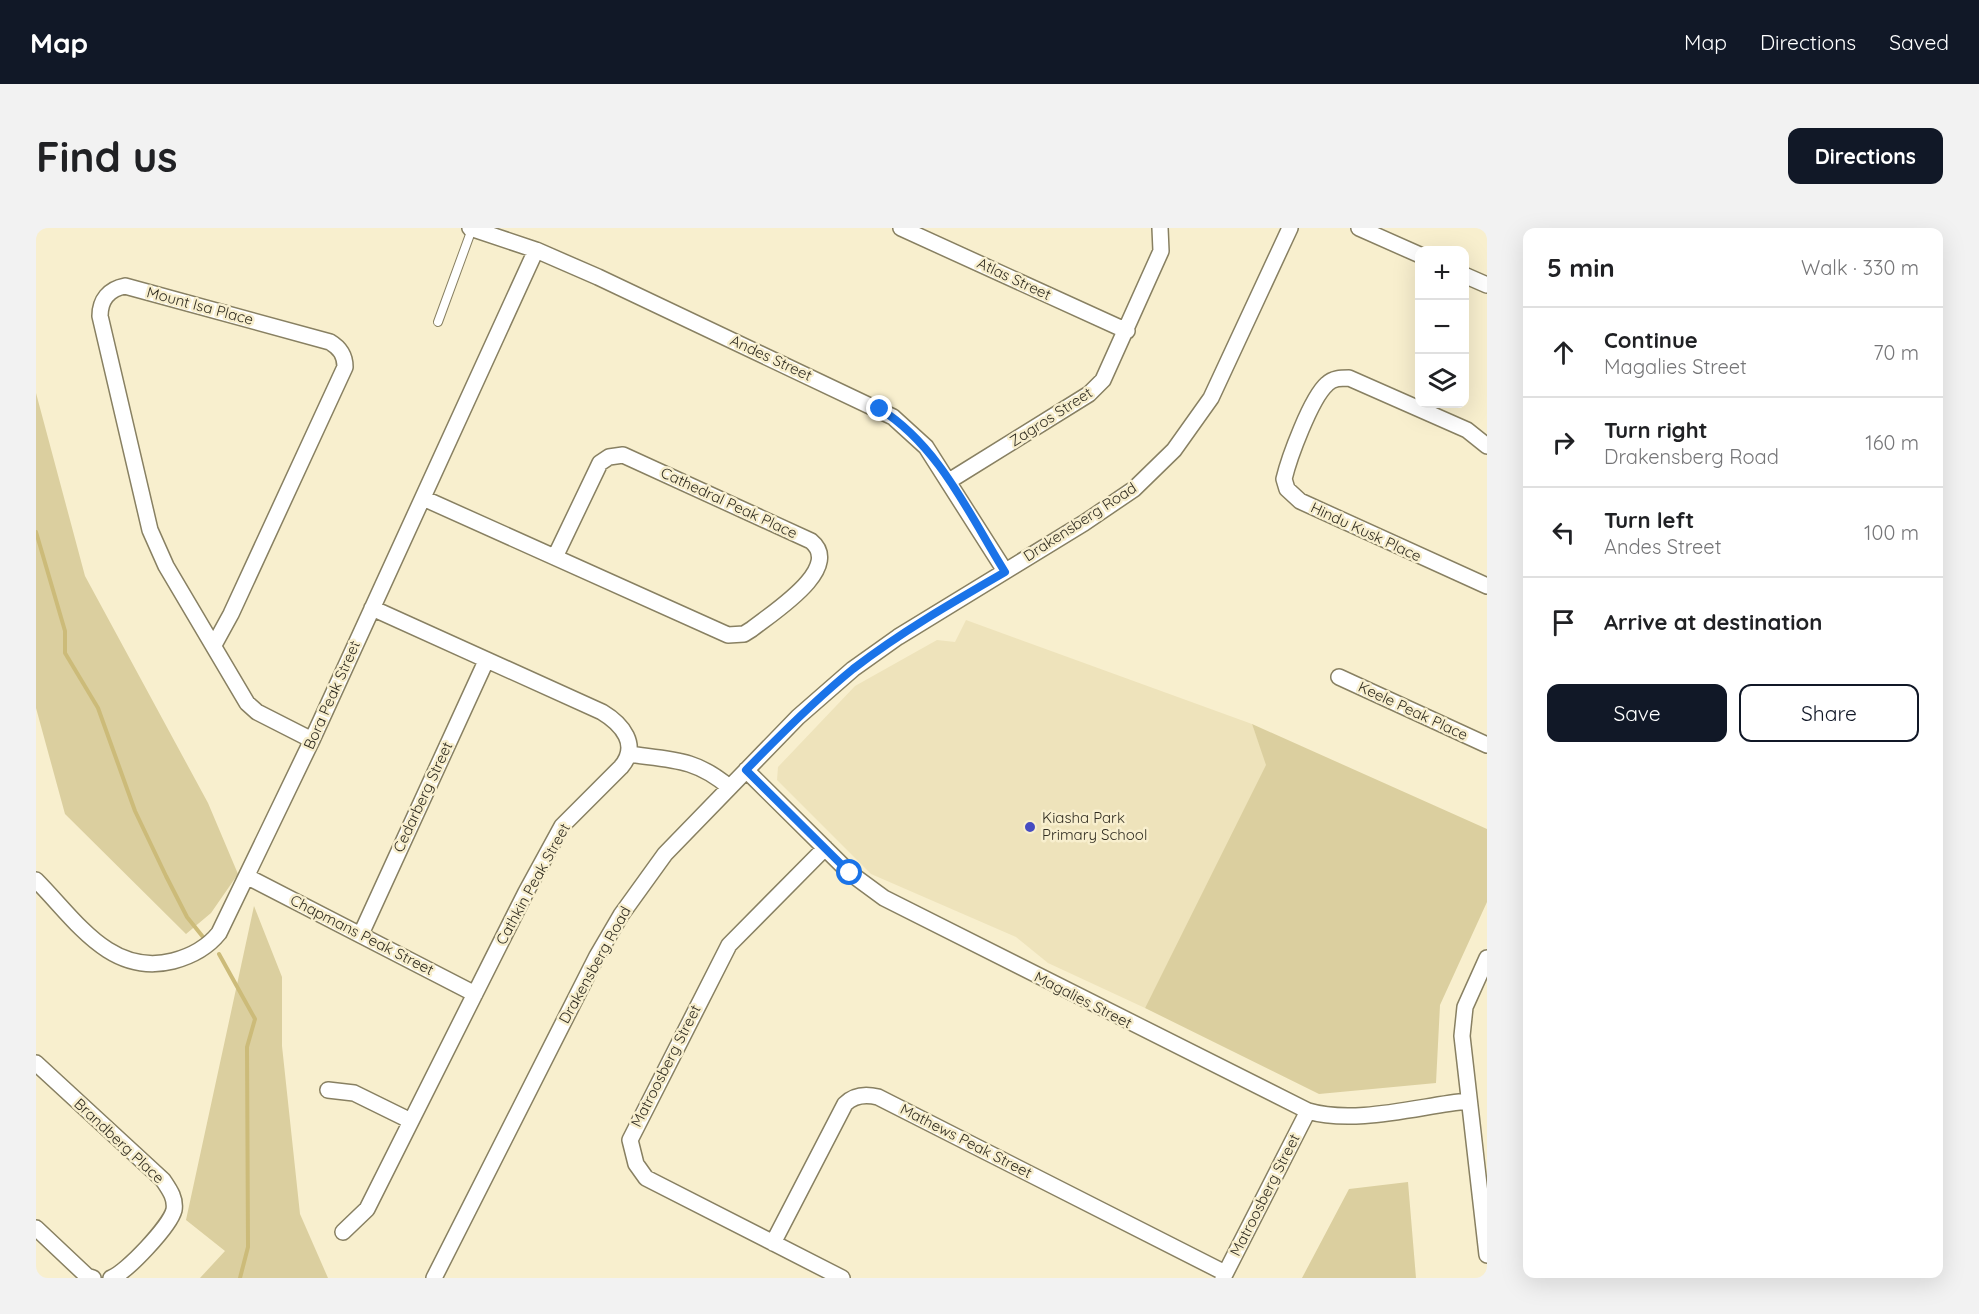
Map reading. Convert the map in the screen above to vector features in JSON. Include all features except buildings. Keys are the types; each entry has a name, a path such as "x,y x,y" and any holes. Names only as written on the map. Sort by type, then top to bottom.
{"street":[{"name":"Andes Street","path":"471,228 536,250 880,409 905,426 921,442 950,481 1005,572"},
{"name":"Atlas Street","path":"901,228 1127,331"},
{"name":"Zagros Street","path":"950,481 1096,388 1111,368 1161,251 1160,228"},
{"name":"Drakensberg Road","path":"434,1278 621,915 665,854 798,717 853,669 898,637 1134,489 1174,450 1211,398 1290,228"},
{"path":"1359,228 1392,235 1415,252"},
{"name":"Bora Peak Street","path":"36,880 102,947 125,961 146,964 180,959 212,942 226,922 249,877 536,250"},
{"path":"1469,277 1487,285"},
{"name":"Mount Isa Place","path":"214,645 231,614 329,403 345,367 345,361 341,350 330,342 215,309 124,286 119,287 103,301 100,316 150,530 165,566 247,703 257,712 312,740"},
{"name":"Hindu Kusk Place","path":"1487,446 1467,430 1349,378 1339,378 1327,384 1309,412 1284,479 1287,489 1300,501 1487,586"},
{"name":"Cathedral Peak Place","path":"423,498 728,635 752,630 814,576 820,560 818,549 811,541 623,455 609,457 600,463 555,557"},
{"path":"372,608 617,721 627,737 628,754 692,764 711,772 729,787"},
{"name":"Cedarberg Street","path":"361,934 486,661"},
{"name":"Keele Peak Place","path":"1339,677 1487,745"},
{"name":"Cathkin Peak Street","path":"343,1232 367,1209 562,826 621,767 628,754"},
{"name":"Magalies Street","path":"746,770 850,873 884,897 1308,1111 1330,1116 1355,1116 1467,1101"},
{"name":"Matroosberg Street","path":"825,848 729,945 630,1136 636,1164 646,1178 842,1278"},
{"name":"Chapmans Peak Street","path":"249,877 475,994"},
{"path":"1487,958 1465,1007 1461,1036 1487,1255"},
{"name":"Brandberg Place","path":"36,1063 163,1180 172,1193 174,1209 166,1224 126,1269 111,1278"},
{"path":"328,1090 354,1093 411,1121"},
{"name":"Mathews Peak Street","path":"773,1243 845,1104 853,1099 869,1095 878,1097 1224,1275"},
{"name":"Matroosberg Street","path":"1224,1275 1308,1111"},
{"path":"36,1228 87,1276 93,1278"}],"lane":[{"path":"438,322 471,228"}],"shaded area":[{"path":"36,393 85,576 208,803 238,874 211,913 186,934 65,814 36,708"},
{"name":"Kiasha Park Primary School","path":"966,620 1252,724 1267,765 1145,1008 1048,963 1016,937 871,874 777,780 778,767 855,686 937,640 955,642"},
{"path":"1252,724 1487,829 1487,902 1440,1005 1436,1083 1319,1094 1145,1008 1266,765"},
{"path":"254,906 282,977 282,1046 300,1214 328,1278 200,1278 225,1251 186,1220"},
{"path":"1408,1182 1416,1278 1302,1278 1349,1189"}],"waterway":[{"path":"36,532 65,631 65,653 98,708 135,811 166,876 187,917 203,937"},
{"path":"219,954 255,1019 247,1047 248,1247 240,1278"}],"place":[{"name":"Kiasha Park Primary School","path":"1030,827"}],"route":[{"path":"850,873 746,770 798,717 853,669 898,637 1005,572 950,481 926,447 905,426 880,409"}]}
